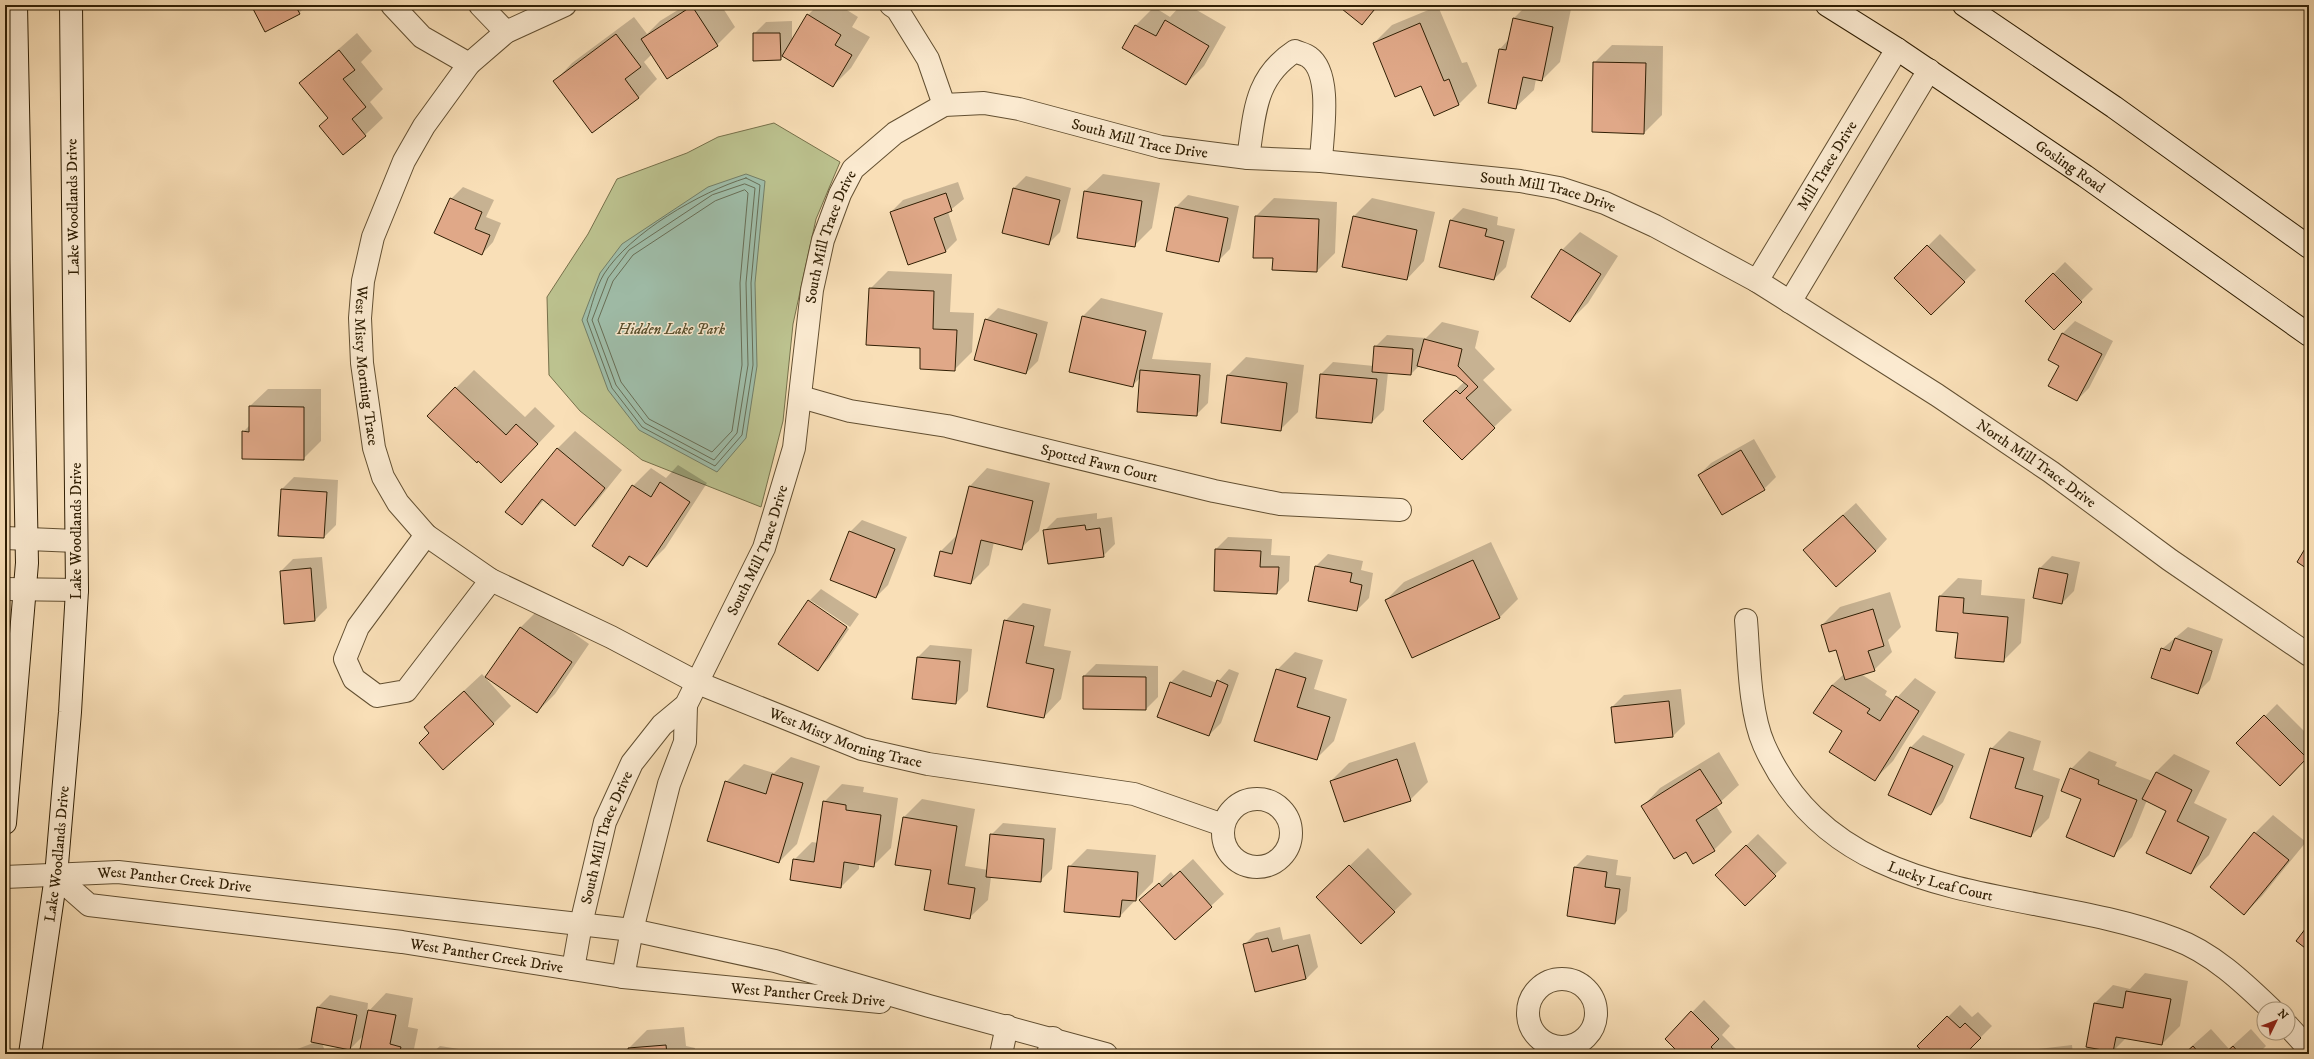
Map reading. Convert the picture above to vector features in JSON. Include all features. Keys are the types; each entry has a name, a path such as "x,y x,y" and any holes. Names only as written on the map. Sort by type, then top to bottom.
{"street":[{"path":"5,823 15,589 27,563 15,539 16,5"},
{"name":"Lake Woodlands Drive","path":"30,1054 56,876 70,712 77,590 71,5"},
{"path":"392,5 422,36 469,64"},
{"path":"480,5 506,32"},
{"name":"West Misty Morning Trace","path":"565,5 506,32 469,64 428,120 404,161 373,237 363,281 360,318 362,364 374,448 383,477 398,503 426,535 491,580 611,637 698,683 862,749 928,764 1134,794 1223,826"},
{"path":"891,5 897,10 928,59 944,105"},
{"name":"Gosling Road","path":"1827,5 1929,70 2085,176 2309,335"},
{"path":"1964,5 2114,107 2309,247"},
{"name":"Mill Trace Drive","path":"1757,281 1897,49"},
{"path":"1248,158 1256,105 1266,77 1280,60 1295,51 1309,57 1319,70 1324,85 1321,161"},
{"path":"1790,302 1929,70"},
{"name":"South Mill Trace Drive","path":"573,969 581,924 605,822 632,763 662,725 686,705 764,548 794,448 812,290 822,240 840,194 853,169 895,133 944,105 984,103 1019,109 1161,147 1248,158 1321,161 1520,181 1559,188 1605,202 1641,219 1757,281"},
{"name":"North Mill Trace Drive","path":"1757,281 1937,395 2051,472 2170,560 2309,655"},
{"name":"Spotted Fawn Court","path":"801,397 850,411 947,426 1214,491 1280,504 1400,510"},
{"path":"426,535 358,627 345,659 354,679 377,696 406,691 491,580"},
{"path":"15,539 76,541"},
{"path":"15,589 77,590"},
{"name":"Lucky Leaf Court","path":"1746,620 1753,702 1763,744 1800,805 1824,826 1852,846 1892,867 1946,887 2131,924 2177,939 2209,958 2249,988 2263,1001"},
{"name":"South Mill Trace Drive","path":"623,977 632,930 670,784 685,742 686,705"},
{"name":"West Panther Creek Drive","path":"5,877 56,876 118,872 632,930 775,961 929,1006 1007,1026 1050,1046 1106,1054"},
{"name":"West Panther Creek Drive","path":"56,876 89,905 402,942 623,977 929,1006"},
{"path":"1001,1054 1007,1026"},
{"path":"2296,1035 2309,1049"}],"green space":[{"name":"Hidden Lake Park","path":"774,123 840,162 816,219 793,324 783,421 761,507 642,460 580,411 549,375 547,297 588,234 617,179 687,153 718,137"}],"water":[{"path":"746,174 765,181 755,283 757,366 746,438 717,472 639,430 608,390 582,320 600,273 622,244 708,187"}],"building":[{"path":"251,5 295,5 300,14 265,32"},
{"path":"1337,5 1378,5 1362,25"},
{"path":"692,6 718,46 667,79 641,39"},
{"path":"807,14 841,35 835,45 852,55 833,87 782,56"},
{"path":"1513,18 1553,27 1542,81 1523,77 1516,109 1488,103 1499,49 1506,50"},
{"path":"1165,20 1209,46 1186,85 1122,48 1135,25 1156,36"},
{"path":"1420,23 1444,81 1449,79 1459,105 1434,116 1421,86 1395,97 1373,43"},
{"path":"753,33 780,33 781,60 753,61"},
{"path":"616,34 641,67 625,79 639,98 592,133 553,81"},
{"path":"339,50 355,70 343,79 366,107 352,119 366,136 343,155 319,126 328,118 299,83"},
{"path":"1593,62 1646,63 1644,134 1592,132"},
{"path":"1013,188 1060,200 1049,245 1002,233"},
{"path":"1084,191 1142,201 1135,247 1077,238"},
{"path":"946,193 952,211 934,218 946,252 908,265 890,212"},
{"path":"450,198 482,212 475,229 490,235 482,255 434,233"},
{"path":"1175,207 1228,218 1219,262 1166,251"},
{"path":"1255,216 1319,219 1317,272 1272,270 1273,258 1253,258"},
{"path":"1353,216 1417,230 1407,280 1342,267"},
{"path":"1450,220 1487,229 1485,236 1504,241 1494,280 1439,267"},
{"path":"1927,245 1965,282 1931,315 1894,278"},
{"path":"1561,249 1601,274 1570,322 1531,297"},
{"path":"2053,273 2082,302 2054,330 2025,301"},
{"path":"869,288 934,291 933,329 957,330 955,371 920,369 920,348 866,345"},
{"path":"1082,316 1146,331 1133,387 1069,372"},
{"path":"985,319 1037,334 1026,374 974,360"},
{"path":"2062,333 2102,354 2077,401 2048,386 2059,366 2048,360"},
{"path":"1424,339 1462,349 1458,366 1478,387 1466,398 1495,428 1462,460 1423,421 1456,390 1460,394 1468,386 1456,376 1417,366"},
{"path":"1374,346 1413,349 1411,375 1372,372"},
{"path":"1140,370 1200,375 1197,416 1137,412"},
{"path":"1320,374 1377,379 1372,423 1316,418"},
{"path":"1227,375 1287,383 1281,431 1221,423"},
{"path":"455,387 506,435 516,424 538,444 501,483 478,461 477,463 427,416"},
{"path":"249,406 304,407 304,460 242,459 242,431 249,432"},
{"path":"557,448 605,488 575,526 542,499 522,525 505,512"},
{"path":"1741,450 1765,490 1722,515 1698,475"},
{"path":"660,482 690,502 647,567 629,556 623,566 592,546 632,485 651,497"},
{"path":"969,486 1033,501 1022,550 981,540 971,584 934,576 940,551 952,554"},
{"path":"281,489 327,492 324,538 278,536"},
{"path":"1843,515 1876,551 1836,587 1803,550"},
{"path":"1085,525 1086,530 1100,528 1104,557 1048,564 1043,530"},
{"path":"849,531 895,549 876,598 830,580"},
{"path":"2309,542 2309,570 2297,562"},
{"path":"1215,549 1261,551 1260,567 1279,567 1277,594 1214,591"},
{"path":"1473,560 1500,618 1412,658 1385,600"},
{"path":"1315,566 1352,573 1350,582 1362,585 1357,611 1308,601"},
{"path":"311,568 315,621 284,624 280,571"},
{"path":"2039,568 2068,574 2062,604 2033,598"},
{"path":"1939,596 1964,598 1963,613 2008,617 2004,662 1955,658 1958,633 1936,631"},
{"path":"808,600 847,627 818,671 778,644"},
{"path":"1873,609 1884,646 1868,651 1875,671 1845,680 1836,650 1829,652 1821,625"},
{"path":"1004,620 1034,626 1026,663 1054,669 1044,718 987,707"},
{"path":"520,627 572,662 537,713 485,677"},
{"path":"2175,638 2212,651 2198,694 2151,678 2161,648 2170,651"},
{"path":"917,657 960,661 956,704 912,699"},
{"path":"1276,669 1306,678 1297,707 1330,717 1317,760 1254,741"},
{"path":"1083,676 1146,677 1146,710 1083,709"},
{"path":"1217,680 1228,685 1209,736 1157,717 1170,682 1211,697"},
{"path":"1832,685 1870,709 1867,713 1880,721 1896,696 1919,711 1875,781 1829,752 1842,731 1813,713"},
{"path":"464,691 494,724 443,770 419,743 429,733 424,727"},
{"path":"1669,701 1673,737 1615,743 1611,707"},
{"path":"2264,715 2307,758 2280,786 2236,743"},
{"path":"1910,747 1953,766 1931,815 1888,795"},
{"path":"1990,748 2024,758 2015,788 2043,796 2031,837 1970,818"},
{"path":"1397,759 1411,801 1344,822 1330,781"},
{"path":"2070,768 2099,780 2098,784 2137,800 2114,857 2066,837 2081,799 2061,791"},
{"path":"1700,769 1722,803 1696,820 1715,851 1693,864 1686,852 1674,859 1641,806"},
{"path":"2156,772 2192,790 2177,821 2209,837 2191,874 2146,853 2166,811 2142,799"},
{"path":"772,774 803,783 779,863 707,841 725,781 766,794"},
{"path":"823,801 846,805 846,810 881,815 874,867 844,862 841,888 790,880 793,859 814,862"},
{"path":"903,817 957,826 948,884 975,888 970,919 924,910 931,870 895,865"},
{"path":"2254,832 2289,860 2244,915 2210,887"},
{"path":"990,834 1044,839 1041,882 986,877"},
{"path":"1746,845 1776,876 1745,906 1715,875"},
{"path":"1349,865 1395,912 1361,944 1316,897"},
{"path":"1068,866 1138,872 1136,901 1122,900 1120,917 1064,912"},
{"path":"1574,867 1607,872 1605,887 1620,889 1615,924 1567,916"},
{"path":"1180,871 1212,907 1175,940 1139,900 1159,883 1162,887"},
{"path":"2309,924 2309,951 2296,941"},
{"path":"1268,938 1272,952 1298,945 1306,979 1255,992 1243,944"},
{"path":"2126,991 2171,999 2162,1045 2116,1037 2113,1052 2086,1047 2094,1003 2123,1008"},
{"path":"317,1007 357,1015 350,1050 311,1042"},
{"path":"368,1010 396,1015 390,1044 401,1047 399,1054 359,1054"},
{"path":"1691,1011 1719,1039 1711,1047 1718,1054 1680,1054 1665,1039"},
{"path":"1947,1016 1960,1028 1965,1023 1981,1038 1965,1054 1925,1054 1917,1046"},
{"path":"666,1045 667,1054 629,1054 628,1048"},
{"path":"2193,1046 2200,1054 2184,1054"},
{"path":"2233,1046 2240,1054 2224,1054"}]}
